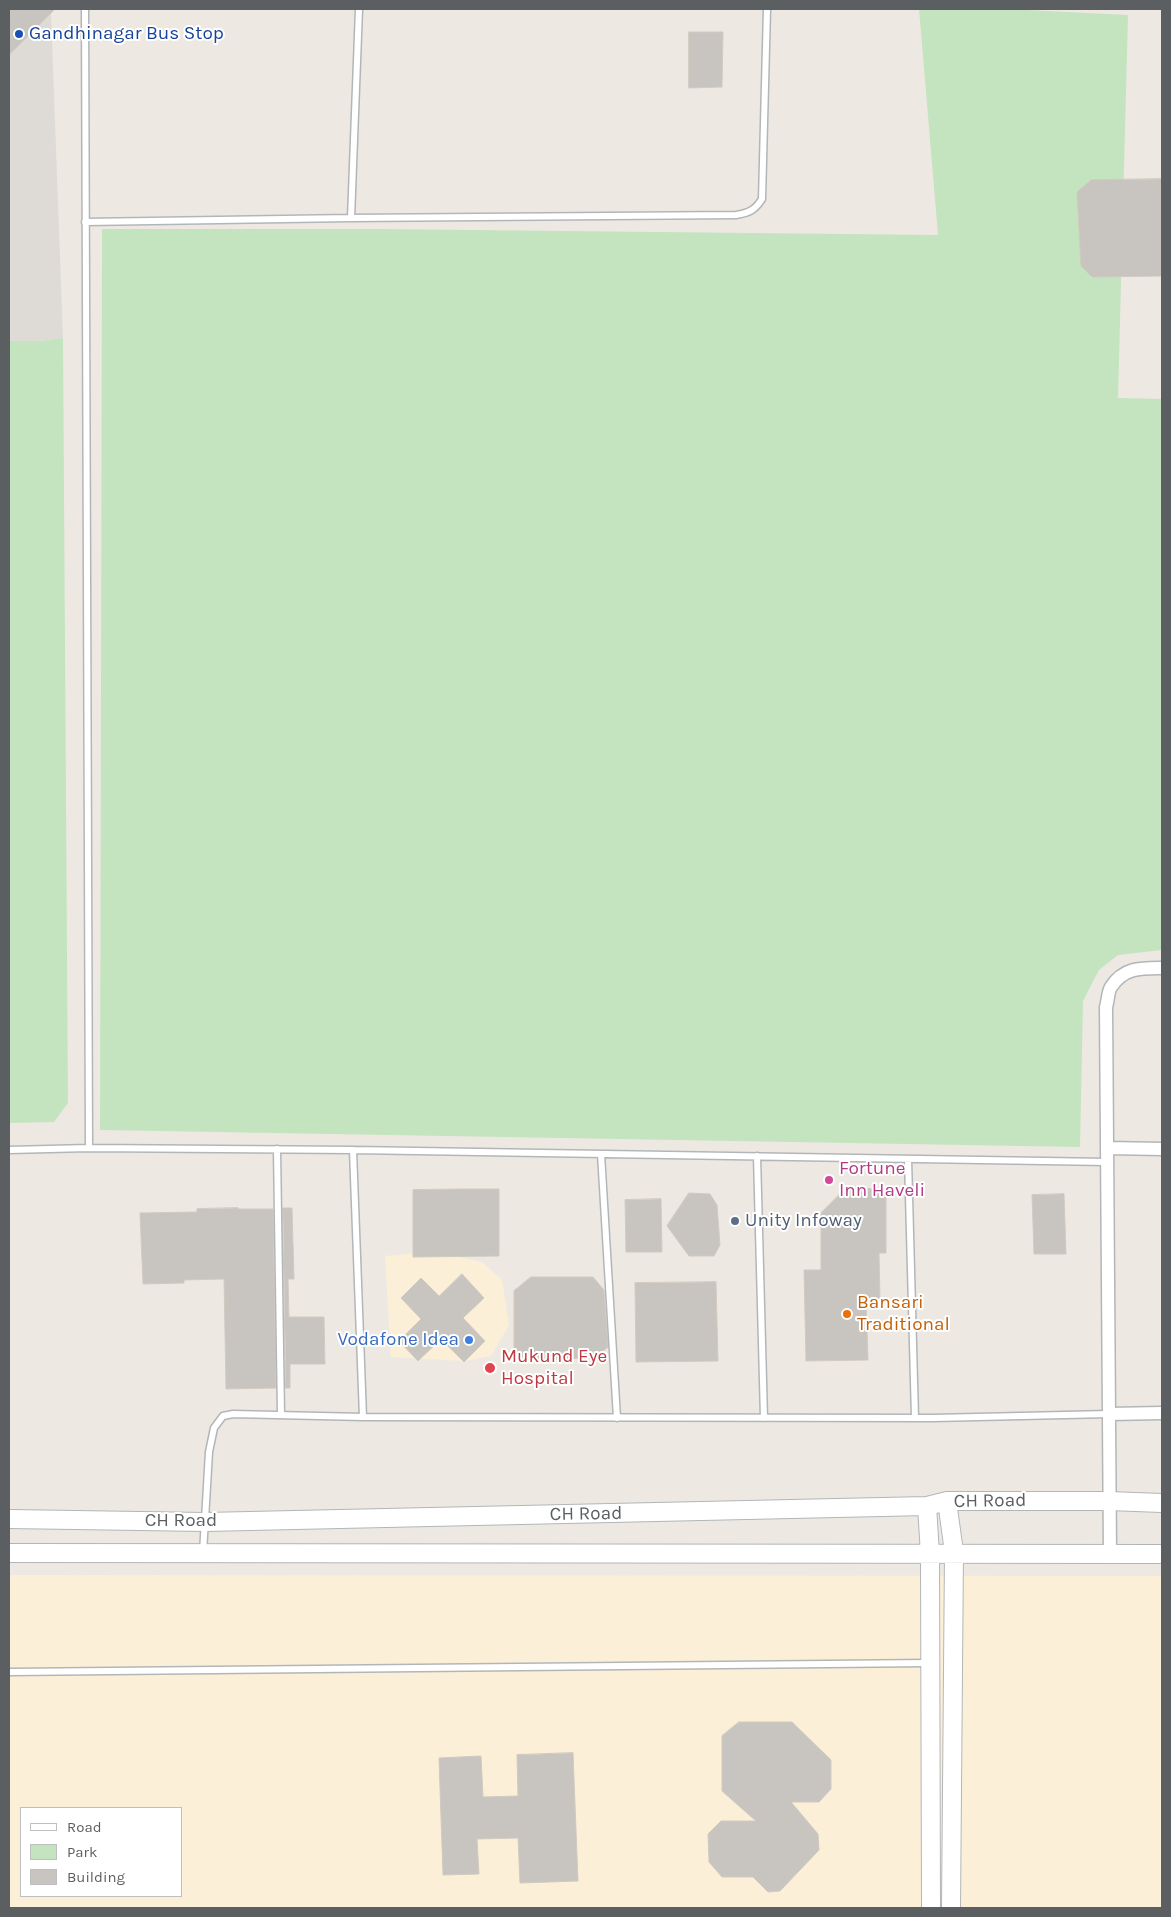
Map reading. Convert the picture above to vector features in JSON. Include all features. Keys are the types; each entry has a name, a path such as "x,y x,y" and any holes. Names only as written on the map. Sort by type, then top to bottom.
{"street":[{"path":"1110,1554 1106,1007 1110,987 1124,975 1136,968 1162,968"},
{"path":"1107,1148 1162,1148"},
{"path":"1109,1414 1162,1412"},
{"path":"947,1500 954,1552 950,1908"},
{"name":"CH Road","path":"9,1519 205,1522 928,1506 947,1500 1162,1502"},
{"path":"928,1506 931,1663 931,1908"},
{"name":"CH Road","path":"9,1554 930,1554 954,1552 1162,1554"}],"lane":[{"path":"85,9 89,1148"},
{"path":"350,218 359,9"},
{"path":"85,222 749,214 762,199 767,9"},
{"path":"9,1150 89,1148 277,1149 1107,1162"},
{"path":"277,1149 280,1415"},
{"path":"353,1150 364,1417"},
{"path":"601,1154 618,1418"},
{"path":"757,1156 764,1418"},
{"path":"908,1159 915,1418"},
{"path":"203,1554 209,1452 214,1428 223,1416 234,1414 364,1417 915,1418 1109,1414"},
{"path":"9,1672 931,1663"}],"shaded area":[{"path":"51,13 63,338 39,341 9,341 9,55"},
{"path":"432,1252 482,1262 502,1280 509,1325 491,1356 465,1361 391,1357 385,1256"},
{"path":"9,1575 1162,1576 1162,1908 9,1908"}],"green space":[{"path":"919,9 1006,9 1128,15 1118,398 1162,399 1162,950 1118,955 1099,970 1083,1001 1080,1147 100,1130 102,229 381,229 938,235"},
{"path":"63,338 68,1103 54,1122 9,1123 9,341 39,341"}],"building":[{"name":"Gandhinagar Bus Stop","path":"9,9 55,9 9,55"},
{"path":"689,32 723,32 722,87 689,88"},
{"path":"1162,179 1162,276 1092,277 1081,266 1077,192 1091,180"},
{"path":"846,1188 886,1189 886,1253 879,1253 880,1299 866,1300 868,1360 806,1361 804,1270 821,1270 821,1213"},
{"path":"499,1189 499,1256 413,1257 413,1190"},
{"path":"689,1193 710,1194 717,1205 720,1245 714,1256 689,1256 667,1226"},
{"path":"1064,1194 1066,1254 1034,1254 1032,1195"},
{"path":"661,1199 662,1252 626,1252 625,1200"},
{"path":"283,1208 292,1208 294,1279 288,1279 289,1317 324,1317 325,1364 290,1364 290,1388 286,1388"},
{"path":"197,1209 273,1209 276,1388 226,1389 224,1279 184,1280 184,1283 143,1284 140,1213 197,1212"},
{"path":"462,1274 484,1298 463,1318 485,1341 464,1362 441,1339 418,1361 399,1341 421,1319 401,1298 421,1278 439,1296"},
{"path":"531,1277 593,1277 604,1290 608,1347 595,1358 525,1360 514,1348 514,1291"},
{"path":"716,1282 718,1361 636,1362 635,1283"},
{"path":"739,1722 792,1722 831,1760 831,1789 819,1802 791,1802 818,1834 819,1850 780,1891 768,1892 753,1877 722,1877 709,1862 708,1834 721,1821 756,1821 722,1791 722,1736"},
{"path":"573,1753 578,1881 520,1883 518,1838 477,1839 479,1874 443,1875 439,1758 481,1756 483,1797 518,1796 517,1755"}],"place":[{"name":"Gandhinagar Bus Stop","path":"19,34"},
{"name":"Fortune Inn Haveli","path":"829,1180"},
{"name":"Unity Infoway","path":"735,1221"},
{"name":"Bansari Traditional","path":"847,1314"},
{"name":"Vodafone Idea","path":"469,1340"},
{"name":"Mukund Eye Hospital","path":"490,1368"}]}
